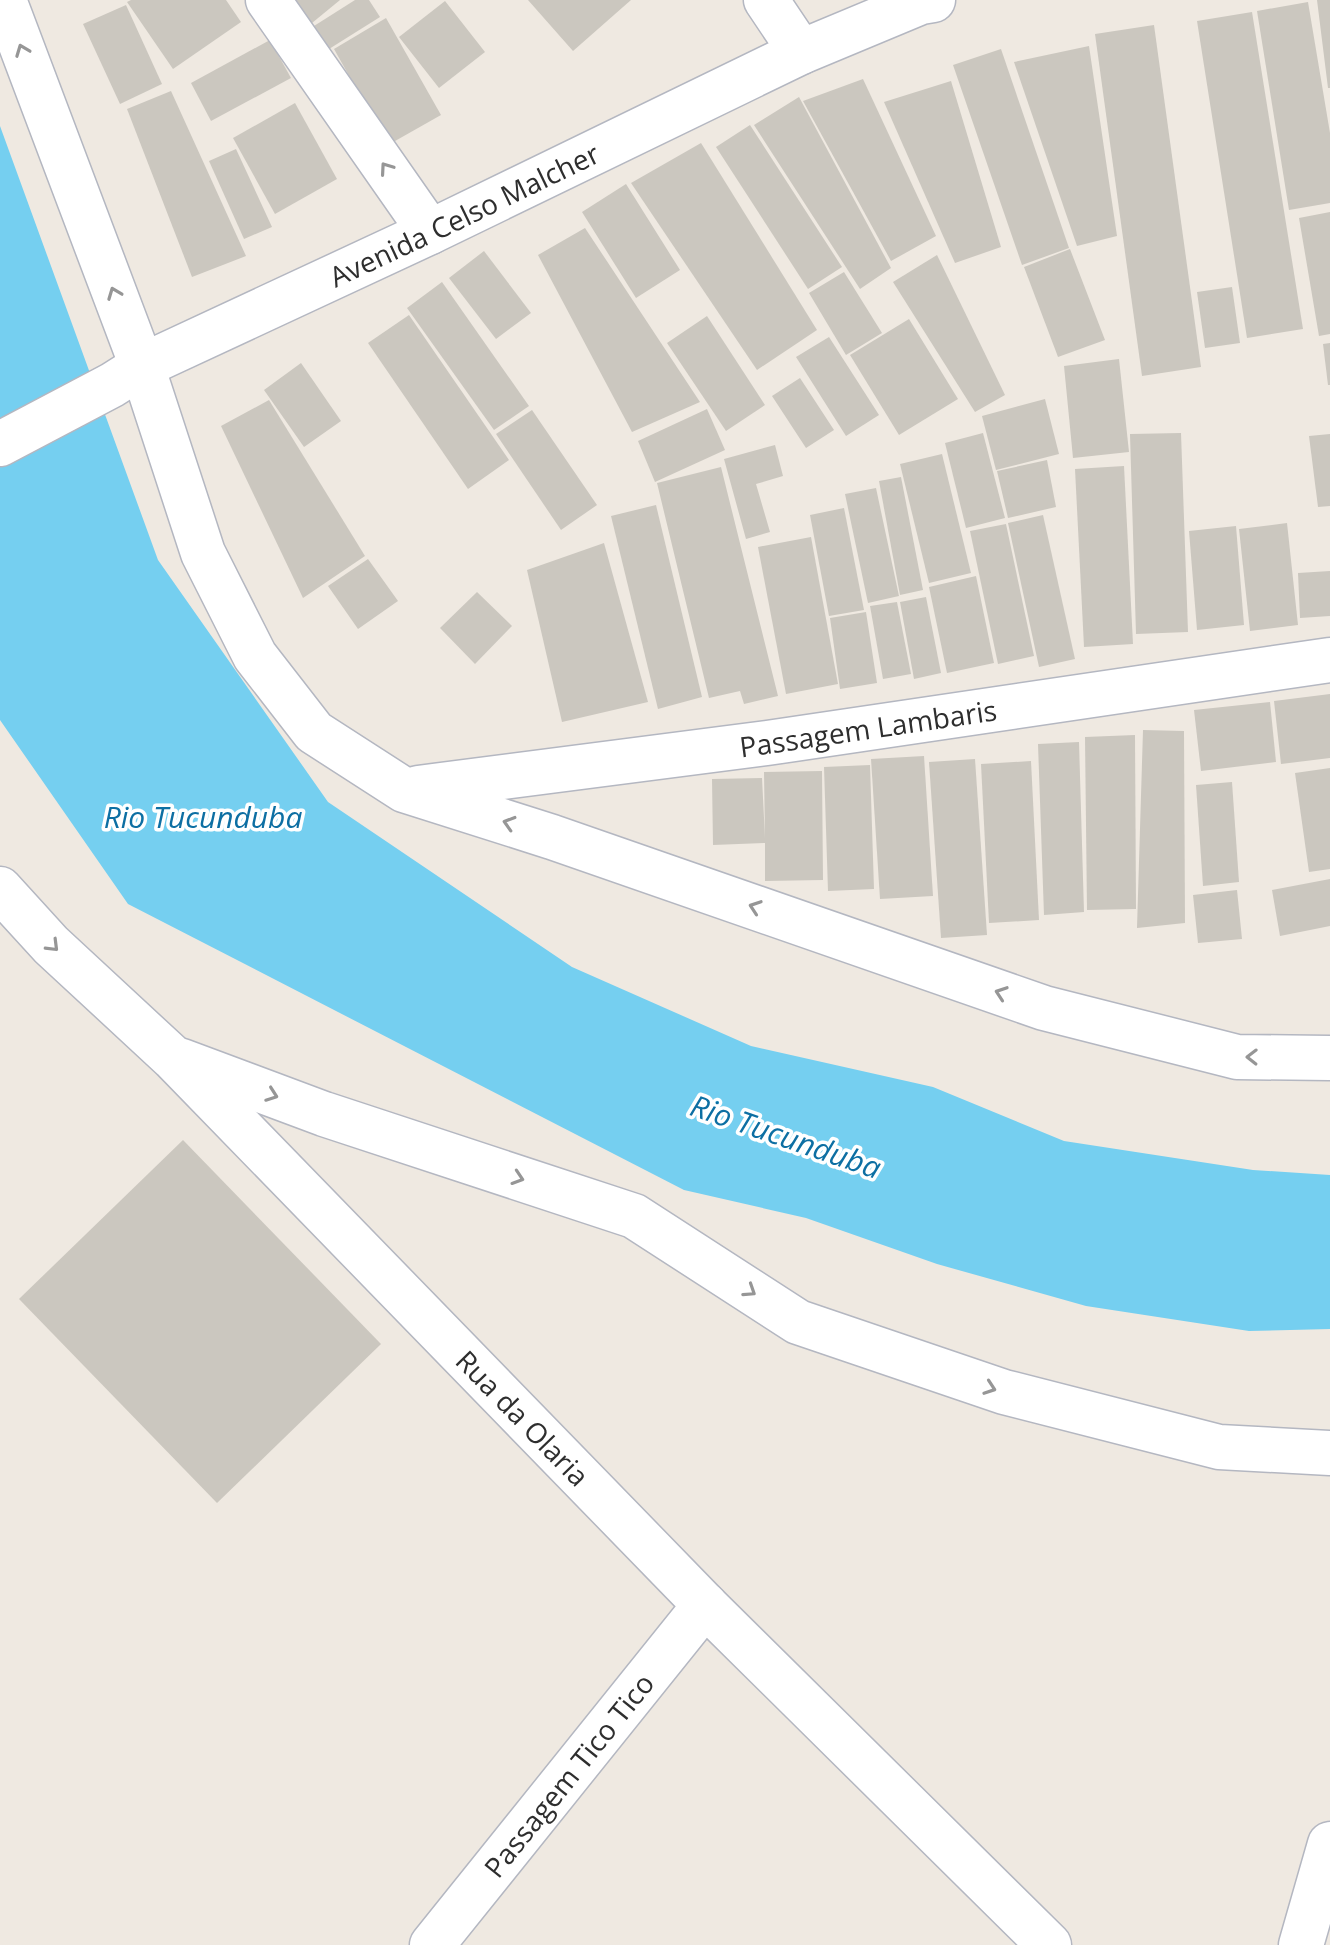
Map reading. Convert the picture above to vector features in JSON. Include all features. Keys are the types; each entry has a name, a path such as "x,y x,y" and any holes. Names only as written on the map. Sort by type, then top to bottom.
{"street":[{"path":"4,0 127,376 203,553 255,656 314,732 404,790 552,837 1044,1008 1237,1057 1330,1058"},
{"path":"268,0 430,232"},
{"path":"766,0 801,52"},
{"name":"Avenida Celso Malcher","path":"0,444 127,376 801,52 925,1"},
{"name":"Passagem Lambaris","path":"404,790 767,743 1330,660"},
{"name":"Rua da Olaria","path":"0,889 51,945 173,1058 705,1605 1049,1945"},
{"path":"173,1058 324,1114 634,1216 798,1322 1004,1392 1219,1447 1330,1453"},
{"name":"Passagem Tico Tico","path":"432,1945 705,1605"},
{"path":"1301,1945 1330,1844"}],"water":[{"name":"Rio Tucunduba","path":"0,126 158,560 328,802 572,967 751,1046 933,1087 1064,1141 1253,1170 1330,1175 1330,1329 1249,1331 1086,1306 937,1264 806,1218 684,1190 128,904 0,720"}],"building":[{"path":"226,0 241,22 173,69 127,2"},
{"path":"294,0 340,0 312,23"},
{"path":"355,0 369,0 380,17 329,49 314,26"},
{"path":"528,0 631,0 573,51"},
{"path":"1317,0 1330,0 1330,88 1328,88"},
{"path":"445,1 485,52 439,88 399,37"},
{"path":"1308,2 1330,133 1330,203 1289,210 1257,11"},
{"path":"126,5 162,84 120,104 83,24"},
{"path":"1252,12 1303,329 1247,338 1197,21"},
{"path":"386,18 441,115 388,145 334,49"},
{"path":"1154,25 1201,367 1142,376 1095,34"},
{"path":"270,40 291,78 211,121 191,83"},
{"path":"1089,46 1117,236 1077,246 1014,62"},
{"path":"1001,49 1069,248 1022,265 953,65"},
{"path":"863,79 936,236 891,261 803,101"},
{"path":"951,81 1001,247 955,263 884,102"},
{"path":"171,91 246,256 192,277 127,109"},
{"path":"799,97 891,268 860,289 754,125"},
{"path":"295,103 337,179 275,214 233,138"},
{"path":"750,125 842,267 808,289 716,147"},
{"path":"701,143 817,330 757,370 631,183"},
{"path":"236,149 272,227 244,239 209,161"},
{"path":"626,184 680,270 636,298 582,212"},
{"path":"1330,212 1330,334 1319,336 1299,218"},
{"path":"585,228 700,402 632,432 538,255"},
{"path":"1070,249 1105,340 1058,357 1024,267"},
{"path":"484,251 531,313 496,339 449,278"},
{"path":"937,255 1005,395 975,412 893,282"},
{"path":"844,272 882,333 846,355 809,293"},
{"path":"442,282 529,406 494,430 407,308"},
{"path":"1232,287 1240,343 1205,348 1197,292"},
{"path":"409,315 509,460 468,489 368,343"},
{"path":"707,316 765,405 726,431 667,343"},
{"path":"909,319 958,399 899,435 850,355"},
{"path":"829,337 879,415 846,436 796,357"},
{"path":"1330,343 1330,385 1328,385 1323,344"},
{"path":"1119,359 1129,452 1073,458 1064,366"},
{"path":"301,363 341,421 304,447 264,390"},
{"path":"800,378 834,430 806,448 772,396"},
{"path":"1045,399 1059,454 996,470 982,416"},
{"path":"269,400 365,556 303,598 221,426"},
{"path":"707,409 725,450 655,482 638,441"},
{"path":"532,410 597,505 561,530 496,434"},
{"path":"983,433 1005,518 966,528 945,443"},
{"path":"1181,433 1188,632 1136,634 1130,434"},
{"path":"1330,434 1330,506 1318,507 1309,436"},
{"path":"775,445 783,476 756,484 770,532 746,539 724,459"},
{"path":"942,454 971,573 929,583 900,464"},
{"path":"1047,460 1056,507 1008,518 997,471"},
{"path":"1124,466 1133,644 1084,647 1075,469"},
{"path":"721,467 778,696 744,704 740,691 709,698 657,483"},
{"path":"901,477 923,590 900,595 879,481"},
{"path":"876,488 899,596 868,603 845,494"},
{"path":"656,505 702,697 658,709 611,516"},
{"path":"844,508 864,610 829,616 810,515"},
{"path":"1043,515 1075,659 1039,667 1008,523"},
{"path":"1287,523 1298,625 1250,631 1239,529"},
{"path":"1006,524 1034,656 998,664 970,531"},
{"path":"1236,526 1244,625 1197,630 1189,531"},
{"path":"811,537 838,684 786,694 758,547"},
{"path":"604,543 648,702 562,722 527,570"},
{"path":"368,559 398,601 358,629 328,586"},
{"path":"1330,571 1330,616 1300,618 1298,573"},
{"path":"976,576 994,663 947,673 929,587"},
{"path":"477,592 512,626 475,664 440,628"},
{"path":"926,597 941,673 914,679 900,602"},
{"path":"897,602 911,674 883,679 870,606"},
{"path":"866,612 877,683 840,689 830,618"},
{"path":"1330,694 1330,758 1281,764 1274,701"},
{"path":"1270,702 1276,762 1201,771 1194,710"},
{"path":"1143,730 1184,731 1185,923 1137,928"},
{"path":"1135,735 1136,909 1087,910 1085,737"},
{"path":"1079,742 1084,912 1044,915 1038,744"},
{"path":"924,756 933,896 880,899 871,759"},
{"path":"975,759 987,935 941,938 929,762"},
{"path":"1031,761 1039,920 989,923 981,764"},
{"path":"870,765 874,889 828,891 824,767"},
{"path":"1330,768 1330,869 1309,872 1295,773"},
{"path":"822,771 823,880 765,881 765,843 713,845 712,779 762,778 765,838 764,772"},
{"path":"1232,782 1239,882 1203,886 1196,785"},
{"path":"1330,879 1330,926 1280,936 1272,890"},
{"path":"1237,890 1242,939 1198,943 1193,895"},
{"path":"183,1140 381,1344 217,1503 19,1299"}]}
